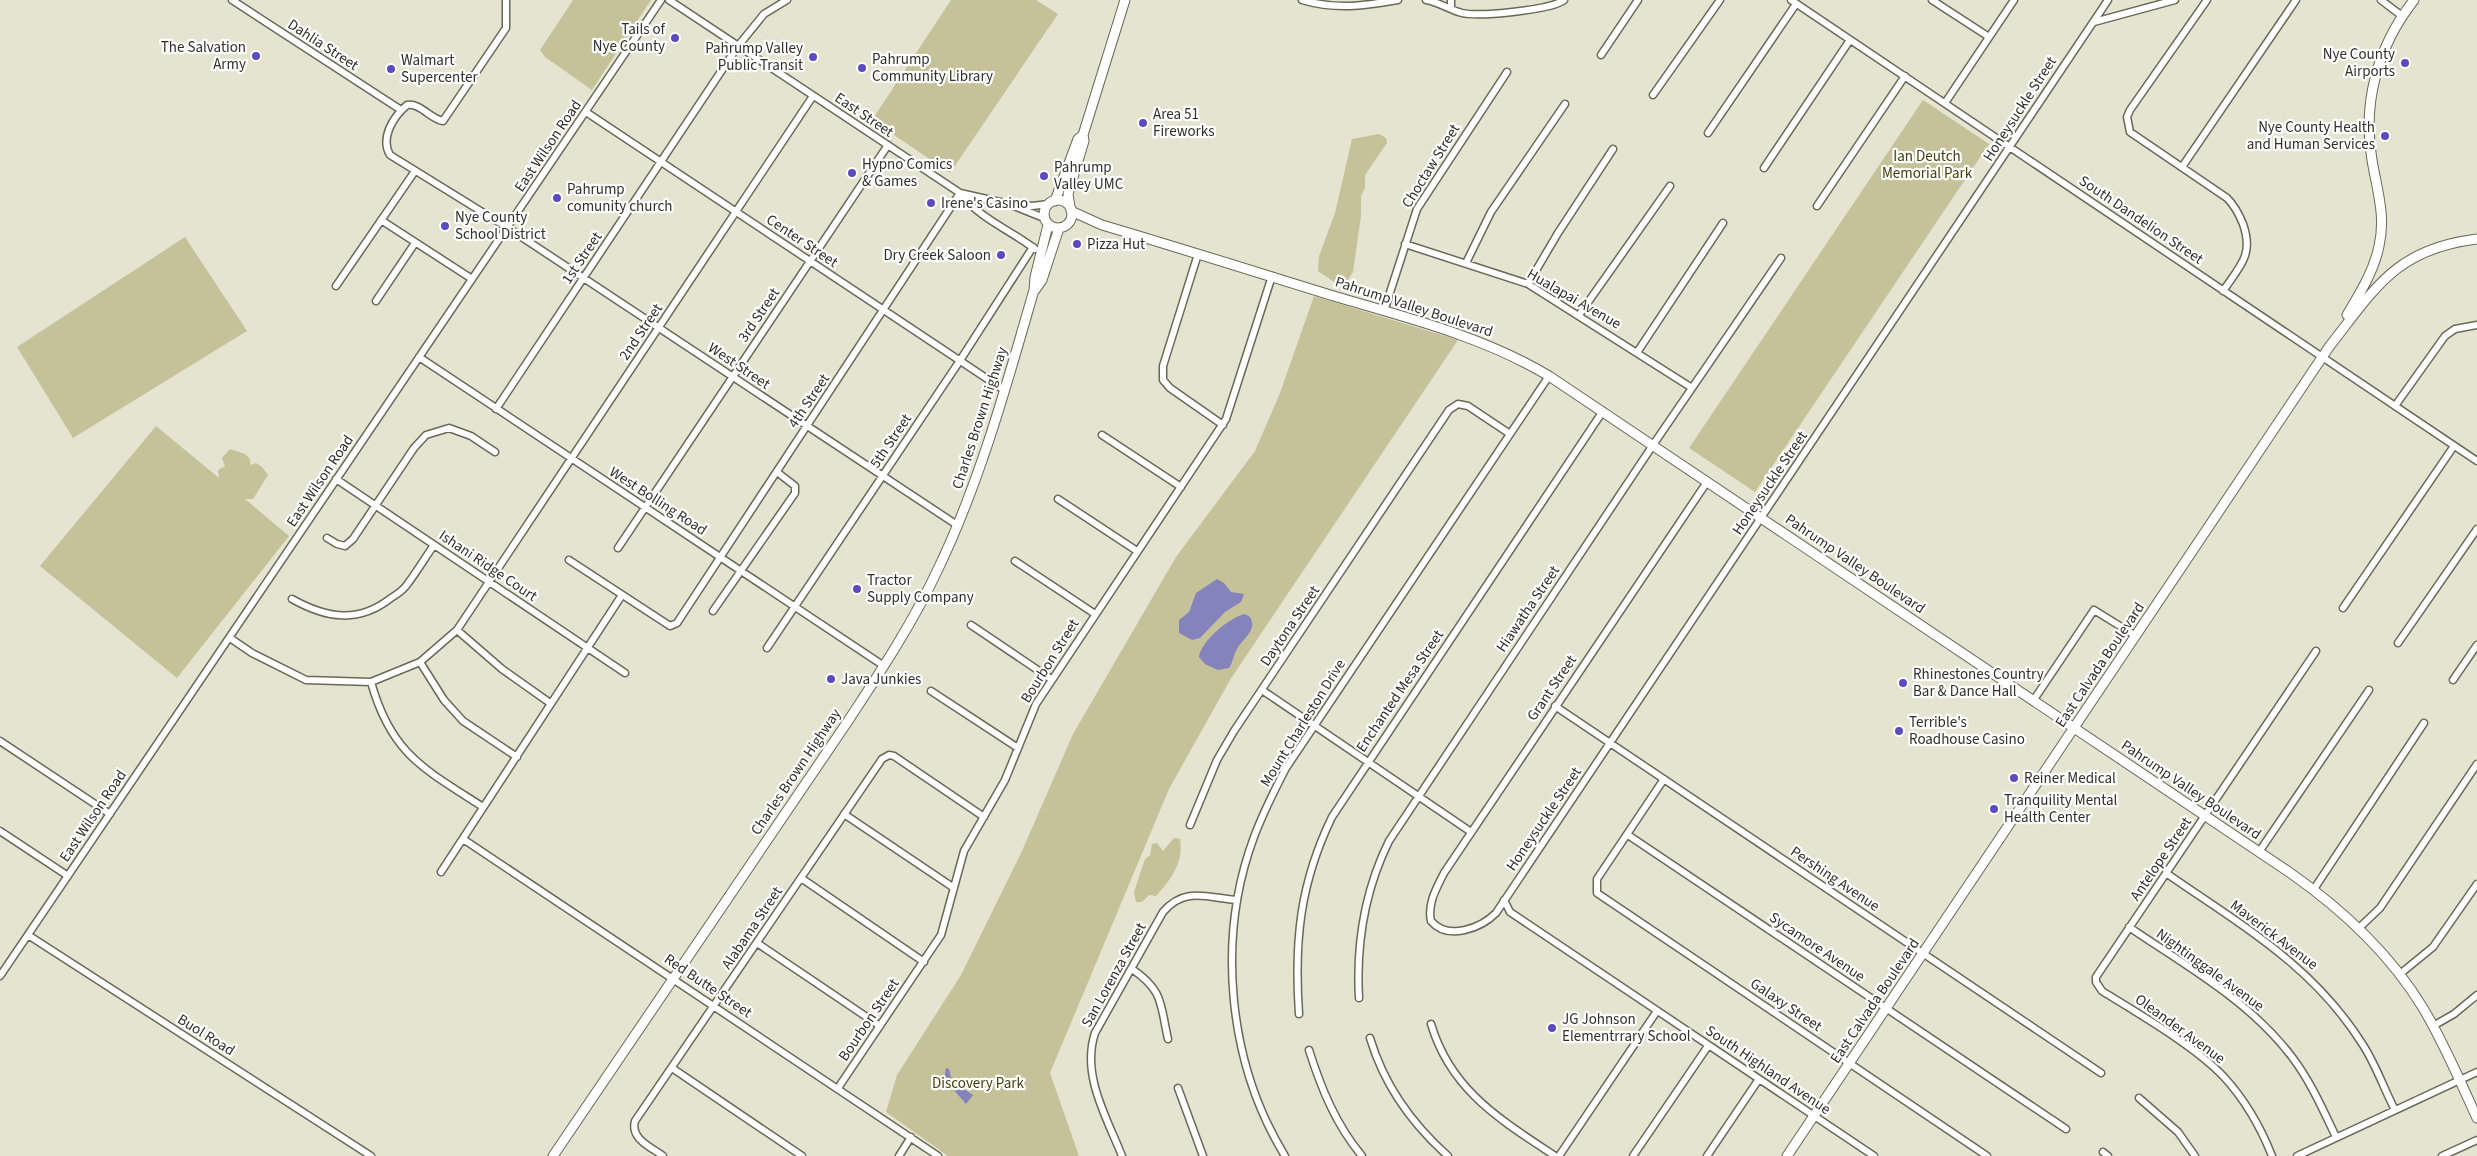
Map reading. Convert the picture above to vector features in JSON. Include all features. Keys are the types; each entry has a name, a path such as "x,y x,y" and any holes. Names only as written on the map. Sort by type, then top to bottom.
{"main road":[{"path":"1083,135 1078,139 1052,202 1044,210 1046,221 1059,228 1068,224 1070,209 1068,194 1084,141 1083,135 1125,0"},
{"path":"2329,347 2374,264 2380,246 2382,215 2380,190 2369,144 2370,99 2382,53 2402,16 2414,0"},
{"path":"1052,202 1063,202 1070,209"},
{"name":"Pahrump Valley Boulevard","path":"1070,209 1088,220 1488,345 1549,376 2314,890 2359,928 2400,974 2433,1026 2477,1118"},
{"name":"Pahrump Valley Boulevard","path":"1068,224 1088,220"},
{"name":"Charles Brown Highway","path":"553,1156 884,666 921,602 957,525 1004,390 1034,290 1035,277 1042,255 1046,221"},
{"name":"Charles Brown Highway","path":"1034,290 1042,280 1059,228"},
{"name":"East Calvada Boulevard","path":"1787,1156 2322,357 2358,308 2389,274 2418,254 2434,247 2477,239"},
{"path":"2374,264 2389,274"}],"street":[{"name":"Dahlia Street","path":"232,0 401,110"},
{"path":"506,0 506,28 443,120 438,120 411,104 401,110 385,139 390,155 508,228"},
{"name":"East Wilson Road","path":"0,976 661,0"},
{"name":"East Street","path":"669,0 960,193 967,202 992,222 1042,255"},
{"name":"1st Street","path":"496,409 738,46 764,14 787,0"},
{"path":"1302,0 1337,8 1349,8 1398,0"},
{"path":"1426,0 1469,14 1539,9 1559,4 1564,0"},
{"path":"1451,0 1451,9"},
{"path":"1601,55 1638,0"},
{"path":"1653,96 1720,0"},
{"path":"1932,0 1989,38"},
{"path":"1945,103 2014,0"},
{"name":"Honeysuckle Street","path":"1430,914 1431,921 1441,928 1463,930 1489,920 1504,900 2108,0"},
{"path":"2093,22 2174,0"},
{"path":"2207,0 2130,110 2127,122 2130,132 2232,203 2238,212 2248,240 2246,254 2224,291"},
{"path":"2182,167 2296,0"},
{"path":"2381,0 2402,16"},
{"path":"1708,133 1794,2"},
{"name":"South Dandelion Street","path":"1794,2 2477,461"},
{"path":"1764,168 1850,40"},
{"name":"Choctaw Street","path":"1384,311 1417,209 1428,189 1507,72"},
{"path":"1817,206 1904,76"},
{"name":"2nd Street","path":"370,682 420,662 457,630 813,96"},
{"path":"1466,263 1491,212 1565,104"},
{"name":"Center Street","path":"586,112 959,362 1004,390"},
{"name":"3rd Street","path":"618,548 888,145"},
{"path":"1528,284 1558,233 1613,149"},
{"path":"336,286 415,170"},
{"path":"1580,315 1670,186"},
{"path":"960,193 1009,204 1032,206 1052,202"},
{"name":"4th Street","path":"622,595 670,626 677,623 960,193"},
{"path":"1009,204 1046,221"},
{"path":"381,220 472,279"},
{"path":"1638,351 1723,223"},
{"name":"West Street","path":"508,228 957,525"},
{"path":"376,301 415,243"},
{"name":"Hualapai Avenue","path":"1405,244 1528,284 1638,351 1692,388"},
{"name":"5th Street","path":"768,648 959,362 1032,247"},
{"path":"1198,254 1163,366 1163,380 1170,388 1223,425"},
{"name":"Hiawatha Street","path":"1359,998 1361,933 1369,893 1389,841 1653,445 1782,258"},
{"name":"Bourbon Street","path":"838,1088 941,935 964,851 1005,780 1036,704 1051,678 1223,425 1231,410 1272,276"},
{"path":"2394,406 2445,336 2455,329 2477,327"},
{"name":"West Bolling Road","path":"418,357 884,666"},
{"name":"Mount Charleston Drive","path":"1285,1156 1268,1124 1248,1076 1236,1018 1232,953 1238,900 1253,838 1286,768 1549,376"},
{"name":"Daytona Street","path":"1190,826 1222,750 1449,410 1458,404 1468,406 1510,434"},
{"name":"Enchanted Mesa Street","path":"1300,1014 1296,961 1298,928 1305,889 1312,866 1332,817 1602,412"},
{"path":"327,538 345,546 353,539 414,448 426,434 449,428 471,436 495,452"},
{"path":"1102,435 1181,487"},
{"path":"2343,608 2454,446"},
{"path":"713,611 795,493 795,486 777,472"},
{"name":"Ishani Ridge Court","path":"336,479 625,673"},
{"name":"Grant Street","path":"1430,914 1436,890 1470,832 1707,482"},
{"path":"1058,499 1137,551"},
{"path":"2398,643 2477,529"},
{"path":"292,599 322,613 345,617 366,614 384,604 405,587 434,545"},
{"path":"441,872 622,595 569,560"},
{"path":"1015,561 1095,614"},
{"path":"2033,700 2094,610 2136,636"},
{"path":"971,625 1051,678"},
{"path":"457,630 502,669 550,703"},
{"path":"230,638 252,653 306,680 370,682 384,720 406,752 419,766 483,807"},
{"path":"2453,680 2477,645"},
{"name":"Antelope Street","path":"2096,982 2098,973 2316,651"},
{"path":"420,662 444,700 463,721 517,756"},
{"path":"1262,690 1470,832"},
{"path":"2259,852 2369,690"},
{"path":"930,691 1018,748"},
{"name":"Pershing Avenue","path":"1555,706 2100,1074"},
{"path":"2314,890 2424,723"},
{"path":"0,742 110,814"},
{"name":"Alabama Street","path":"664,1156 636,1137 633,1127 638,1116 877,764 887,756 894,756 984,817"},
{"path":"2359,928 2380,908 2477,764"},
{"path":"1628,835 1664,779"},
{"path":"844,814 954,888"},
{"path":"0,831 68,876"},
{"name":"Galaxy Street","path":"1628,835 1597,879 1596,890 1602,897 1988,1156"},
{"name":"Sycamore Avenue","path":"1628,835 2066,1129"},
{"name":"Red Butte Street","path":"463,839 715,1005 938,1156"},
{"name":"Maverick Avenue","path":"2166,873 2277,950 2307,974 2331,1000 2364,1046 2395,1110"},
{"path":"801,878 924,962"},
{"path":"2400,974 2433,947 2477,884"},
{"name":"San Lorenza Street","path":"1122,1156 1093,1080 1089,1061 1095,1033 1164,912 1174,900 1186,896 1199,895 1238,900"},
{"name":"South Highland Avenue","path":"1504,900 1510,912 1874,1156"},
{"name":"Nightinggale Avenue","path":"2129,927 2240,1004 2260,1021 2292,1057 2305,1075 2336,1138"},
{"name":"Buol Road","path":"28,934 371,1156"},
{"path":"757,942 880,1026"},
{"path":"1132,969 1153,985 1161,1006 1168,1039"},
{"name":"Oleander Avenue","path":"2096,982 2102,990 2201,1057 2224,1077 2245,1104 2272,1156"},
{"path":"2433,1026 2454,1014 2477,995"},
{"path":"1431,1024 1446,1059 1474,1098 1511,1126 1557,1156 1657,1011"},
{"path":"1370,1038 1382,1071 1407,1113 1448,1156"},
{"path":"1632,1156 1708,1046"},
{"path":"1309,1050 1320,1084 1333,1112 1362,1156"},
{"path":"672,1068 802,1156"},
{"path":"2297,1156 2477,1072"},
{"path":"1707,1156 1759,1079"},
{"path":"1178,1088 1203,1156"},
{"path":"2139,1098 2178,1132 2195,1156"},
{"path":"898,1156 911,1137"},
{"path":"2442,1156 2477,1140"}],"green space":[{"path":"573,0 651,0 592,90 545,57 540,50"},
{"path":"951,0 1036,0 1058,14 950,173 872,120"},
{"name":"Ian Deutch Memorial Park","path":"1923,100 1989,144 1755,492 1689,448"},
{"path":"1379,134 1386,138 1387,143 1365,175 1365,188 1361,196 1361,216 1353,272 1345,284 1337,284 1318,271 1319,256 1335,213 1352,139"},
{"path":"185,237 247,331 73,438 17,347"},
{"name":"Discovery Park","path":"1314,296 1458,340 1230,680 1169,789 1050,1073 1079,1156 948,1156 886,1112 897,1075 961,975 1022,851 1073,734 1176,557 1255,451 1280,393"},
{"path":"156,426 219,478 218,470 225,466 222,458 230,449 245,454 250,459 250,465 256,463 262,467 268,475 253,499 245,499 289,536 177,678 40,566"},
{"path":"1174,838 1180,839 1180,855 1175,870 1167,884 1156,896 1149,895 1142,902 1136,902 1134,892 1145,859 1150,855 1152,844 1157,843 1163,851"}],"water":[{"path":"1217,579 1224,583 1231,592 1244,594 1241,602 1225,612 1200,638 1192,640 1179,633 1179,620 1189,612 1196,593"},
{"path":"1245,614 1250,617 1252,622 1251,631 1239,645 1229,668 1218,670 1205,664 1199,657 1210,637 1224,625"},
{"path":"946,1068 949,1069 952,1081 973,1095 966,1104 944,1079"}],"place":[{"name":"Tails of Nye County","path":"675,38"},
{"name":"The Salvation Army","path":"256,56"},
{"name":"Pahrump Valley Public Transit","path":"813,57"},
{"name":"Nye County Airports","path":"2405,63"},
{"name":"Pahrump Community Library","path":"862,68"},
{"name":"Walmart Supercenter","path":"391,69"},
{"name":"Area 51 Fireworks","path":"1143,123"},
{"name":"Nye County Health and Human Services","path":"2385,136"},
{"name":"Hypno Comics & Games","path":"852,173"},
{"name":"Pahrump Valley UMC","path":"1044,176"},
{"name":"Pahrump comunity church","path":"557,198"},
{"name":"Irene's Casino","path":"931,203"},
{"name":"Nye County School District","path":"445,226"},
{"name":"Pizza Hut","path":"1077,244"},
{"name":"Dry Creek Saloon","path":"1001,255"},
{"name":"Tractor Supply Company","path":"857,589"},
{"name":"Java Junkies","path":"831,679"},
{"name":"Rhinestones Country Bar & Dance Hall","path":"1903,683"},
{"name":"Terrible's Roadhouse Casino","path":"1899,731"},
{"name":"Reiner Medical","path":"2014,778"},
{"name":"Tranquility Mental Health Center","path":"1994,809"},
{"name":"JG Johnson Elementrrary School","path":"1552,1028"}]}
